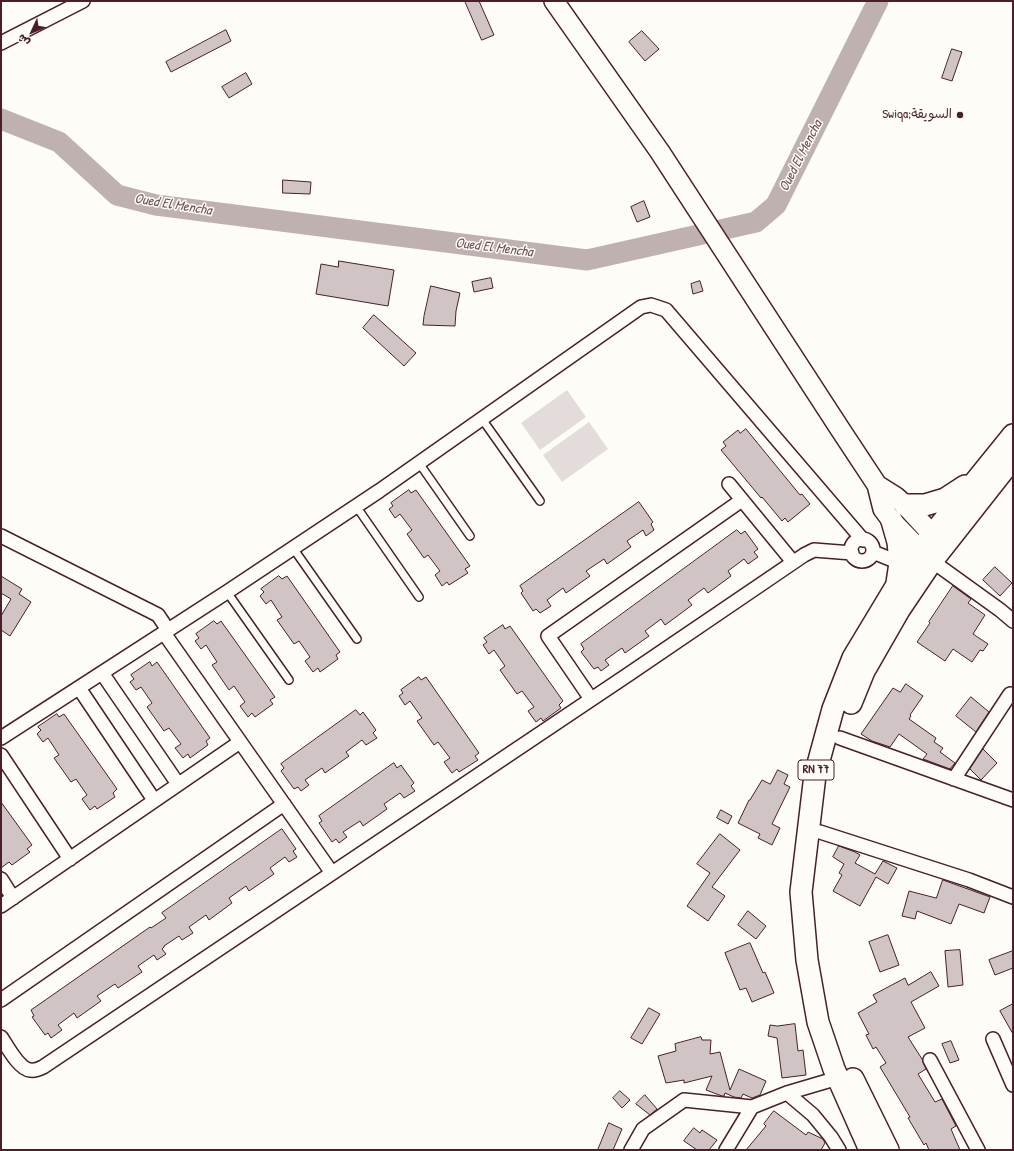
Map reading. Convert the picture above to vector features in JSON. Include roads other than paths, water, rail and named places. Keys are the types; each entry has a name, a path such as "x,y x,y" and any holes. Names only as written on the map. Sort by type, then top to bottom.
{"main road":[{"path":"554,1 660,152 878,485 896,497 900,563 897,585"},
{"name":"RN 77","path":"888,1150 846,1065 831,1018 819,958 814,893 820,832 829,778 847,713 864,671 932,548 978,478 1013,435"},
{"name":"RN 77","path":"870,1150 834,1069 818,1022 807,960 801,892 815,775 833,709 853,658 897,585 1013,458"},
{"path":"898,513 945,499 978,478"},
{"path":"898,513 932,548"}],"street":[{"path":"1,43 84,1"},
{"path":"1,738 166,632 356,506 641,307 651,305 666,310 863,540 872,545 873,552 869,559 862,561 856,559 852,554 814,550 793,562 42,1067 35,1070 29,1070 22,1067 1,1037"},
{"path":"729,484 793,562"},
{"path":"591,699 548,636 742,500"},
{"path":"1,536 158,615 166,632 240,742 332,873"},
{"path":"852,554 854,544 859,540 863,540"},
{"path":"932,548 1013,621"},
{"path":"873,552 900,563"},
{"path":"102,673 178,784"},
{"path":"79,688 154,800"},
{"path":"954,779 1010,694"},
{"path":"840,738 1013,800"},
{"path":"1,906 240,742"},
{"path":"1,755 70,859"},
{"path":"1,1000 284,804"},
{"path":"820,832 970,880 1013,897"},
{"path":"1,879 13,898"},
{"path":"993,1039 1013,1085"},
{"path":"930,1060 978,1150"},
{"path":"631,1150 643,1130 684,1100 752,1108 787,1093 838,1078"},
{"path":"787,1093 813,1115 831,1137 839,1150"},
{"path":"726,1150 752,1108"}],"lane":[{"path":"482,419 540,501"},
{"path":"419,463 470,536"},
{"path":"356,506 419,597"},
{"path":"293,548 356,639"},
{"path":"227,592 289,680"}],"waterway":[{"name":"Oued El Mencha","path":"1,119 59,142 117,195 156,205 587,260 756,222 776,205 878,1"}],"place":[{"name":"Swiqa;السويقة","path":"960,115"}]}
